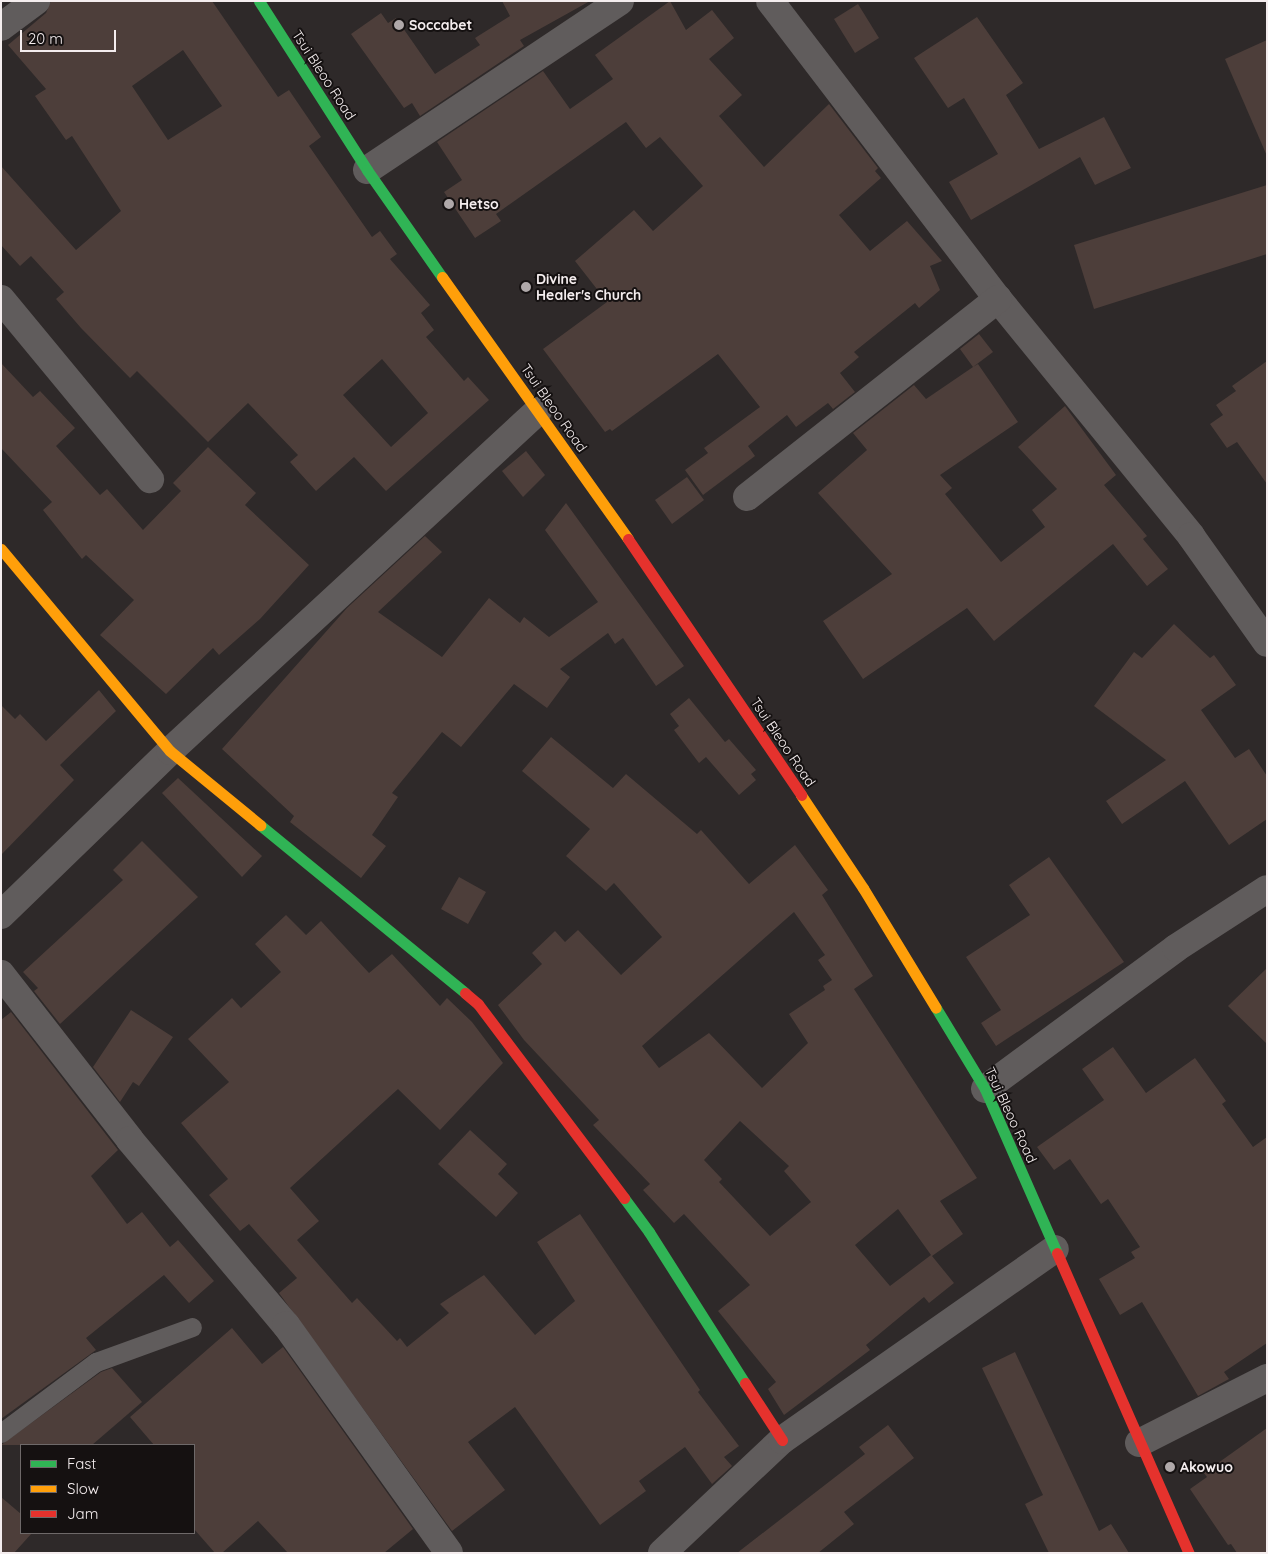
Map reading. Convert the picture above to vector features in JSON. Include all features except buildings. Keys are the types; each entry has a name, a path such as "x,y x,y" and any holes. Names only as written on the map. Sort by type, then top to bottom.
{"street":[{"path":"1,27 36,1"},
{"name":"Tsui Bleoo Road","path":"259,1 367,170 657,580 863,888 985,1089 1189,1553"},
{"path":"367,170 620,1"},
{"path":"770,1 998,299 1191,536 1267,643"},
{"path":"1,299 150,479"},
{"path":"747,497 998,299"},
{"path":"1,915 170,751 538,411"},
{"path":"1,549 94,656 170,751 478,1004 649,1232 782,1440"},
{"path":"985,1089 1176,948 1267,889"},
{"path":"1,974 130,1140 286,1325 449,1553"},
{"path":"662,1553 782,1440 1055,1249"},
{"path":"1139,1443 1267,1378"}],"lane":[{"path":"1,1433 96,1362 192,1327"}],"traffic: fast":[{"path":"259,1 367,170 442,277"},
{"path":"260,825 465,993"},
{"path":"936,1008 985,1089 1057,1253"},
{"path":"624,1198 649,1232 745,1383"}],"traffic: slow":[{"path":"442,277 628,539"},
{"path":"1,549 170,751 260,825"},
{"path":"801,795 863,888 936,1008"}],"traffic: jam":[{"path":"628,539 801,795"},
{"path":"465,993 478,1004 624,1198"},
{"path":"1057,1253 1189,1553"},
{"path":"745,1383 782,1440"}],"place":[{"name":"Soccabet","path":"399,25"},
{"name":"Hetso","path":"449,204"},
{"name":"Divine Healer's Church","path":"526,287"},
{"name":"Akowuo","path":"1170,1467"}]}
